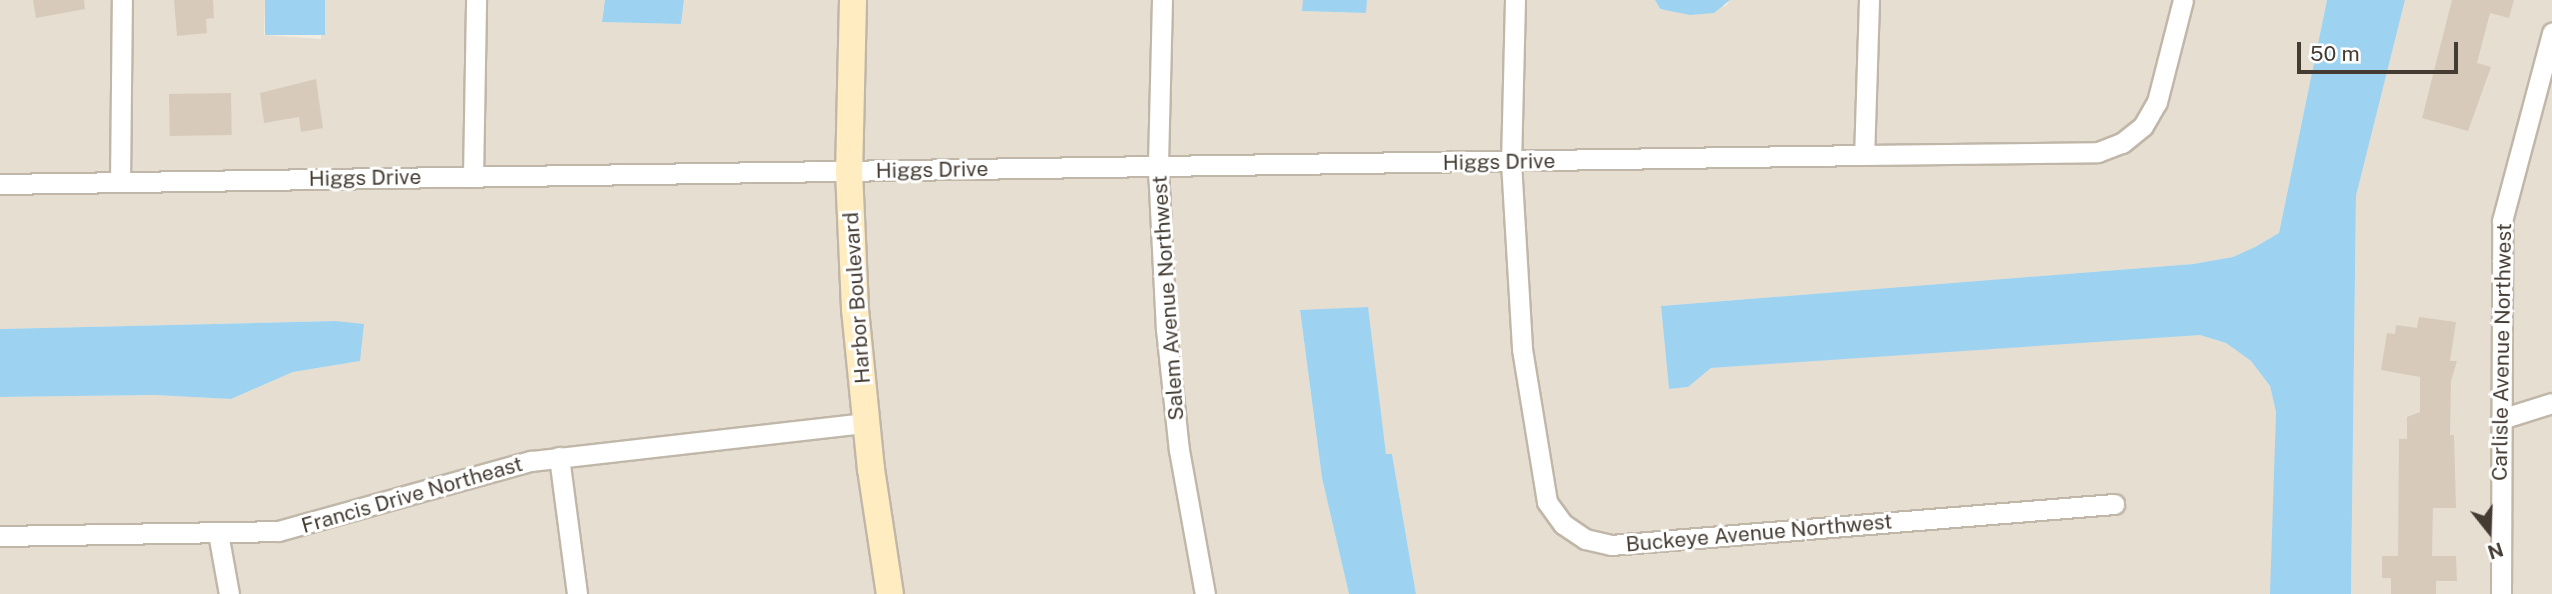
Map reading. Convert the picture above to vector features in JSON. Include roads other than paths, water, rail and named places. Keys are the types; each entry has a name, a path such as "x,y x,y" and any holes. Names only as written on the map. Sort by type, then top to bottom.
{"street":[{"path":"120,182 122,0"},
{"path":"473,177 475,0"},
{"name":"Harbor Boulevard","path":"853,0 849,171 865,423 890,594"},
{"name":"Salem Avenue Northwest","path":"1162,0 1158,167 1167,342 1179,450 1205,594"},
{"name":"Buckeye Avenue Northwest","path":"1516,0 1511,162 1522,349 1536,451 1547,502 1563,524 1585,539 1611,545 2114,504"},
{"path":"1864,155 1869,0"},
{"name":"Higgs Drive","path":"0,184 2098,152 2122,143 2143,126 2157,102 2183,0"},
{"name":"Carlisle Avenue Northwest","path":"2501,594 2502,221 2552,33"},
{"path":"2501,419 2552,403"},
{"name":"Francis Drive Northeast","path":"0,536 218,533 305,526 480,472 559,457 865,423"},
{"path":"559,457 578,594"},
{"path":"218,533 229,594"}],"water":[{"path":"265,0 325,0 325,35 265,35"},
{"path":"605,0 684,0 681,24 602,22"},
{"path":"1303,0 1367,0 1366,13 1302,11"},
{"path":"1655,0 1730,0 1714,13 1690,15 1660,9"},
{"path":"2327,0 2405,0 2356,196 2351,594 2270,594 2276,412 2270,386 2251,361 2226,343 2200,335 1711,368 1688,387 1669,389 1661,306 2193,264 2233,257 2279,233"},
{"path":"1368,307 1386,454 1392,454 1416,594 1349,594 1322,478 1300,310"},
{"path":"335,321 364,324 360,361 293,372 231,399 154,395 0,397 0,329"}]}
